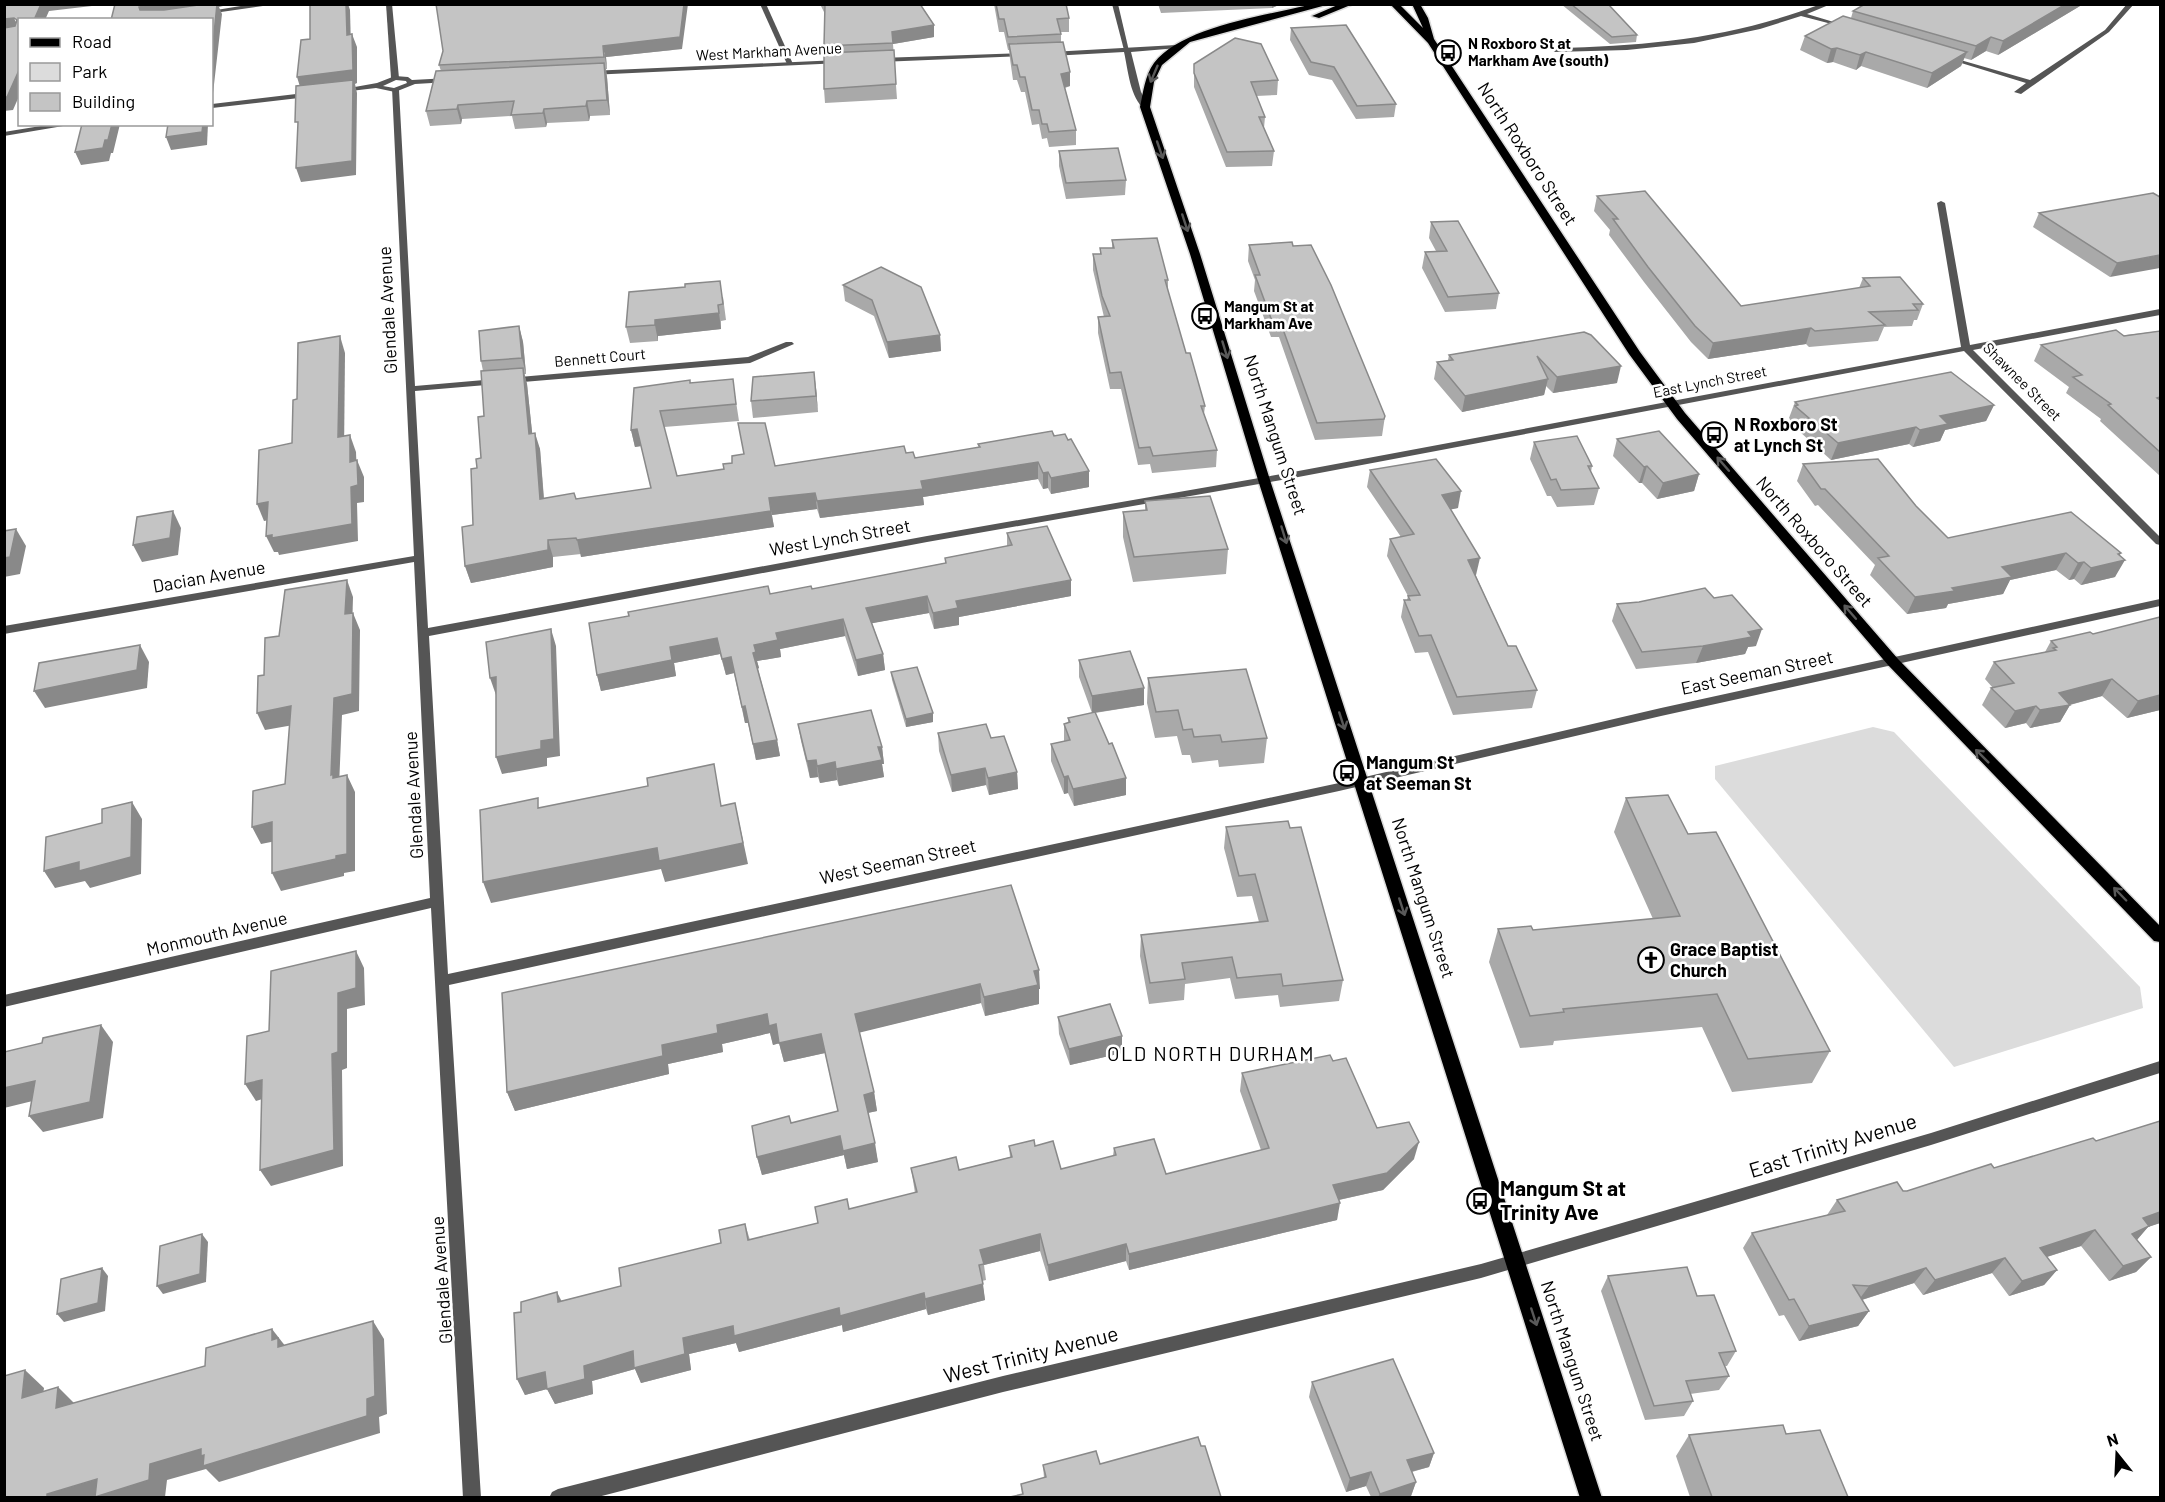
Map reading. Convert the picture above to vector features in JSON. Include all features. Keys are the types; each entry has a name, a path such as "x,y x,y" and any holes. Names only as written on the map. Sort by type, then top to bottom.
{"main road":[{"path":"1145,107 1154,71 1158,64 1176,47 1188,40 1326,4"},
{"path":"1176,47 1302,19 1349,4"},
{"name":"North Roxboro Street","path":"1394,4 1431,41 1635,354 1673,405 1893,662 2160,936"},
{"name":"North Roxboro Street","path":"1416,4 1424,18 1431,41"},
{"name":"North Mangum Street","path":"1145,107 1195,254 1264,480 1272,496 1591,1497"}],"street":[{"path":"194,14 274,4"},
{"name":"Glendale Avenue","path":"389,4 437,902 472,1497"},
{"path":"763,4 790,64"},
{"name":"North Mangum Street","path":"1115,4 1127,50 1127,59 1137,92 1145,107"},
{"path":"1555,50 1647,47 1702,42 1803,15 1828,4"},
{"path":"2018,92 2107,31 2132,4"},
{"path":"1803,15 1849,28"},
{"path":"1047,54 1176,47"},
{"path":"872,61 1036,54"},
{"path":"1940,56 2032,83"},
{"name":"West Markham Avenue","path":"580,74 848,62"},
{"path":"379,85 385,90 408,79 412,82 463,79"},
{"path":"329,92 379,85 385,81 409,86 412,82"},
{"path":"213,106 318,93"},
{"path":"4,134 52,126"},
{"name":"Shawnee Street","path":"1941,203 1966,348 2160,542"},
{"name":"East Lynch Street","path":"1264,480 2160,312"},
{"name":"Bennett Court","path":"411,389 750,360 789,344"},
{"name":"West Lynch Street","path":"423,633 835,556 1264,480"},
{"name":"Dacian Avenue","path":"4,630 418,558"},
{"name":"East Seeman Street","path":"1362,781 2160,603"},
{"name":"West Seeman Street","path":"442,981 1362,781"},
{"name":"Monmouth Avenue","path":"4,1001 437,902"},
{"name":"East Trinity Avenue","path":"1516,1262 1931,1139 2160,1067"},
{"name":"West Trinity Avenue","path":"558,1497 1003,1384 1516,1262"}],"green space":[{"path":"1873,727 1894,732 2140,987 2143,1008 1954,1067 1715,779 1715,766"}],"building":[{"path":"4,4 41,4 35,18 18,18 18,72 7,97 4,97 4,28 15,26 17,20 4,19"},
{"path":"115,4 154,4 139,7 140,10 164,10 217,4 213,44 213,18 112,18"},
{"path":"310,4 346,4 347,35 352,34 353,70 297,77 301,40 310,39"},
{"path":"436,4 684,4 680,37 603,46 604,57 439,65 443,51"},
{"path":"825,4 920,4 934,25 892,32 893,43 824,46"},
{"path":"996,4 1066,4 1069,18 1057,19 1061,34 1008,37 1004,19 999,19"},
{"path":"1571,4 1608,4 1637,35 1612,37"},
{"path":"1865,4 2066,4 2003,41 1991,37 1976,46 1853,11"},
{"path":"1843,16 1967,52 1932,73 1866,52 1860,55 1837,48 1831,49 1805,36"},
{"path":"1346,25 1396,104 1357,106 1334,67 1311,62 1291,28"},
{"path":"1235,38 1261,44 1278,80 1251,82 1265,117 1259,117 1274,151 1227,152 1194,73 1194,64"},
{"path":"1063,42 1070,72 1061,74 1076,130 1049,132 1047,124 1042,124 1039,110 1032,110 1025,77 1020,77 1017,65 1013,65 1009,44"},
{"path":"894,50 896,84 824,89 824,53"},
{"path":"604,63 607,100 587,101 586,106 544,109 543,113 511,115 514,101 458,105 457,109 426,111 436,71"},
{"path":"353,80 352,161 296,168 298,122 295,122 296,86"},
{"path":"82,126 112,126 103,148 75,152"},
{"path":"168,126 203,126 202,132 166,137"},
{"path":"1118,148 1126,180 1066,183 1059,151"},
{"path":"1645,191 1741,306 1870,286 1863,278 1900,277 1923,304 1913,304 1918,310 1869,312 1885,325 1815,331 1811,328 1713,343 1695,326 1648,267 1613,219 1618,219 1597,196"},
{"path":"2153,193 2160,197 2160,255 2117,263 2039,213"},
{"path":"1458,221 1499,293 1448,297 1425,252 1447,251 1431,222"},
{"path":"1157,238 1168,280 1165,280 1186,353 1190,353 1205,406 1201,406 1217,450 1153,456 1150,447 1139,448 1121,372 1110,373 1098,317 1110,316 1102,296 1093,254 1101,254 1100,248 1114,248 1112,240"},
{"path":"1292,242 1293,246 1311,245 1331,285 1385,416 1384,419 1317,423 1280,321 1272,321 1255,275 1260,275 1249,245"},
{"path":"881,267 921,287 940,335 887,342 872,300 843,285"},
{"path":"720,281 723,304 718,305 719,313 655,320 655,325 626,327 629,292"},
{"path":"519,326 522,358 481,361 479,331"},
{"path":"2116,330 2124,336 2160,331 2160,397 2157,398 2160,400 2160,452 2108,405 2111,404 2073,377 2082,375 2041,345"},
{"path":"1584,332 1591,335 1621,366 1557,377 1537,356 1548,379 1465,396 1437,362 1453,360 1449,355"},
{"path":"340,336 338,437 350,435 350,462 357,460 358,485 351,487 352,524 272,538 272,535 266,536 268,502 257,504 259,450 292,443 293,400 297,399 298,343"},
{"path":"523,368 529,434 535,433 540,499 574,493 576,499 651,488 637,429 631,430 634,388 690,380 690,383 733,379 736,404 660,411 677,476 724,469 723,464 732,463 732,456 744,454 738,423 765,423 775,466 904,446 906,453 913,452 915,458 1052,431 1054,436 1065,434 1068,440 1071,439 1089,471 1051,478 1048,472 1043,473 1038,462 921,481 923,489 817,501 815,493 769,498 771,511 577,540 576,538 548,540 548,550 465,566 462,527 473,525 471,469 477,468 476,459 481,458 478,417 484,416 481,371"},
{"path":"814,372 816,396 751,401 753,377"},
{"path":"1951,372 1994,405 1940,416 1948,424 1920,430 1916,427 1838,443 1795,406 1798,405 1795,402"},
{"path":"1659,431 1699,474 1663,483 1617,439"},
{"path":"1577,436 1592,466 1588,466 1599,488 1561,490 1556,479 1551,480 1534,442"},
{"path":"1436,459 1461,491 1442,495 1480,558 1468,560 1508,646 1516,646 1537,690 1457,697 1431,635 1419,636 1404,600 1410,600 1408,596 1420,595 1390,539 1414,534 1370,470"},
{"path":"1878,459 1916,506 1948,538 2071,512 2121,553 2118,554 2125,560 2091,568 2084,562 2078,563 2066,553 2002,567 2012,577 1952,588 1955,591 1915,597 1878,558 1889,556 1825,489 1821,489 1803,464"},
{"path":"1210,496 1228,549 1134,557 1123,512 1147,510 1145,501"},
{"path":"173,511 170,538 133,545 137,517"},
{"path":"1047,526 1071,580 956,601 958,608 933,613 927,596 866,608 883,654 856,660 843,619 776,633 778,640 754,645 756,652 753,653 777,740 753,744 731,657 722,659 717,638 670,647 672,660 597,675 589,623 629,616 628,612 768,586 770,594 811,586 812,589 946,563 945,558 1012,545 1007,533"},
{"path":"16,529 10,557 4,558 4,531"},
{"path":"347,580 345,614 353,613 352,694 334,698 331,775 333,774 333,778 347,775 347,854 336,856 336,859 272,873 272,822 252,827 253,791 285,784 291,706 257,713 258,676 264,675 265,638 279,636 285,590"},
{"path":"1705,588 1714,598 1732,595 1762,629 1748,632 1752,637 1703,646 1642,652 1617,604 1639,602"},
{"path":"2160,617 2160,695 2138,701 2112,679 2059,693 2070,705 2040,710 2036,706 2015,711 1991,688 2014,683 1994,662 2056,650 2053,648 2057,647 2051,641 2090,632 2093,634"},
{"path":"551,629 554,739 541,741 541,749 496,757 496,677 490,678 486,642"},
{"path":"140,645 137,670 34,691 39,663"},
{"path":"1130,651 1144,688 1092,696 1079,660"},
{"path":"917,667 933,713 906,719 891,672"},
{"path":"1246,669 1267,738 1222,742 1220,735 1194,737 1192,729 1183,730 1178,710 1156,712 1148,678"},
{"path":"871,710 882,747 878,747 882,760 836,769 835,762 817,766 816,760 807,761 798,724"},
{"path":"1095,712 1109,744 1112,743 1126,778 1073,789 1068,776 1064,777 1051,744 1070,740 1064,724 1070,722 1068,718"},
{"path":"986,724 991,738 1004,736 1017,772 988,778 985,768 951,775 938,733"},
{"path":"714,764 721,806 735,803 743,843 659,861 657,848 483,882 480,810 538,798 538,808 648,786 647,778"},
{"path":"1668,795 1688,834 1716,832 1830,1051 1748,1059 1717,994 1563,1009 1564,1012 1530,1016 1498,929 1531,926 1533,930 1680,916 1626,798"},
{"path":"132,802 131,857 79,871 79,862 44,871 46,837 102,823 102,809"},
{"path":"1288,821 1290,828 1301,827 1343,980 1283,986 1281,974 1237,978 1232,957 1182,963 1185,979 1150,983 1141,935 1268,921 1255,874 1239,876 1226,827"},
{"path":"1011,885 1039,970 1034,971 1038,985 984,997 980,984 855,1014 874,1092 864,1095 875,1143 843,1151 840,1136 757,1157 752,1126 789,1116 791,1123 838,1111 821,1034 779,1043 776,1024 769,1026 767,1014 717,1025 718,1033 662,1045 663,1056 507,1092 502,993"},
{"path":"356,951 356,988 338,993 338,1052 332,1054 334,1150 260,1170 262,1080 245,1084 247,1036 269,1031 271,971"},
{"path":"1110,1004 1122,1036 1069,1049 1058,1017"},
{"path":"101,1025 90,1102 29,1116 35,1081 4,1088 4,1052 42,1043 43,1038"},
{"path":"1330,1055 1333,1061 1346,1058 1377,1128 1409,1122 1419,1142 1387,1173 1333,1185 1340,1203 1129,1254 1126,1244 1048,1265 1040,1234 980,1250 984,1264 979,1265 983,1284 925,1299 924,1293 840,1316 839,1308 734,1336 733,1326 683,1338 685,1354 634,1368 633,1351 584,1366 585,1379 547,1389 545,1372 517,1379 514,1313 521,1312 521,1302 557,1292 558,1302 621,1286 619,1268 721,1243 719,1230 745,1224 748,1240 818,1223 815,1207 847,1199 849,1209 917,1192 911,1168 956,1157 959,1170 1012,1157 1009,1146 1034,1140 1035,1146 1053,1141 1061,1169 1116,1155 1114,1148 1154,1139 1166,1174 1269,1148 1242,1073"},
{"path":"2160,1121 2160,1212 2143,1218 2149,1226 2132,1234 2151,1257 2123,1266 2095,1230 2040,1248 2057,1270 2022,1281 2005,1258 1935,1280 1926,1268 1869,1286 1853,1285 1869,1311 1809,1326 1794,1299 1789,1300 1752,1233 1845,1211 1837,1200 1897,1182 1903,1191 1907,1191 1991,1164 1994,1168 2093,1138 2096,1141"},
{"path":"202,1234 200,1274 157,1286 160,1246"},
{"path":"1687,1267 1697,1296 1714,1295 1736,1351 1719,1353 1729,1376 1686,1381 1693,1401 1654,1406 1608,1276"},
{"path":"102,1268 98,1303 57,1314 61,1279"},
{"path":"373,1321 375,1396 367,1399 367,1416 203,1466 204,1455 201,1456 201,1449 150,1464 149,1480 95,1497 97,1479 47,1494 47,1497 4,1497 4,1376 25,1370 22,1398 58,1387 56,1408 205,1366 206,1348 272,1329 272,1340 278,1338 278,1347"},
{"path":"1393,1359 1434,1453 1407,1460 1416,1482 1380,1494 1371,1472 1350,1478 1312,1382"},
{"path":"1783,1425 1786,1434 1820,1430 1848,1497 1712,1497 1689,1435"},
{"path":"1198,1437 1201,1446 1205,1446 1221,1497 1010,1497 1023,1494 1021,1484 1046,1477 1043,1465 1096,1451 1100,1464"}],"place":[{"name":"N Roxboro St at Markham Ave (south)","path":"1448,53"},
{"name":"Mangum St at Markham Ave","path":"1205,316"},
{"name":"N Roxboro St at Lynch St","path":"1714,435"},
{"name":"Mangum St at Seeman St","path":"1347,773"},
{"name":"Grace Baptist Church","path":"1651,960"},
{"name":"Mangum St at Trinity Ave","path":"1480,1201"}],"district":[{"name":"OLD NORTH DURHAM","path":"1211,1054"}]}
